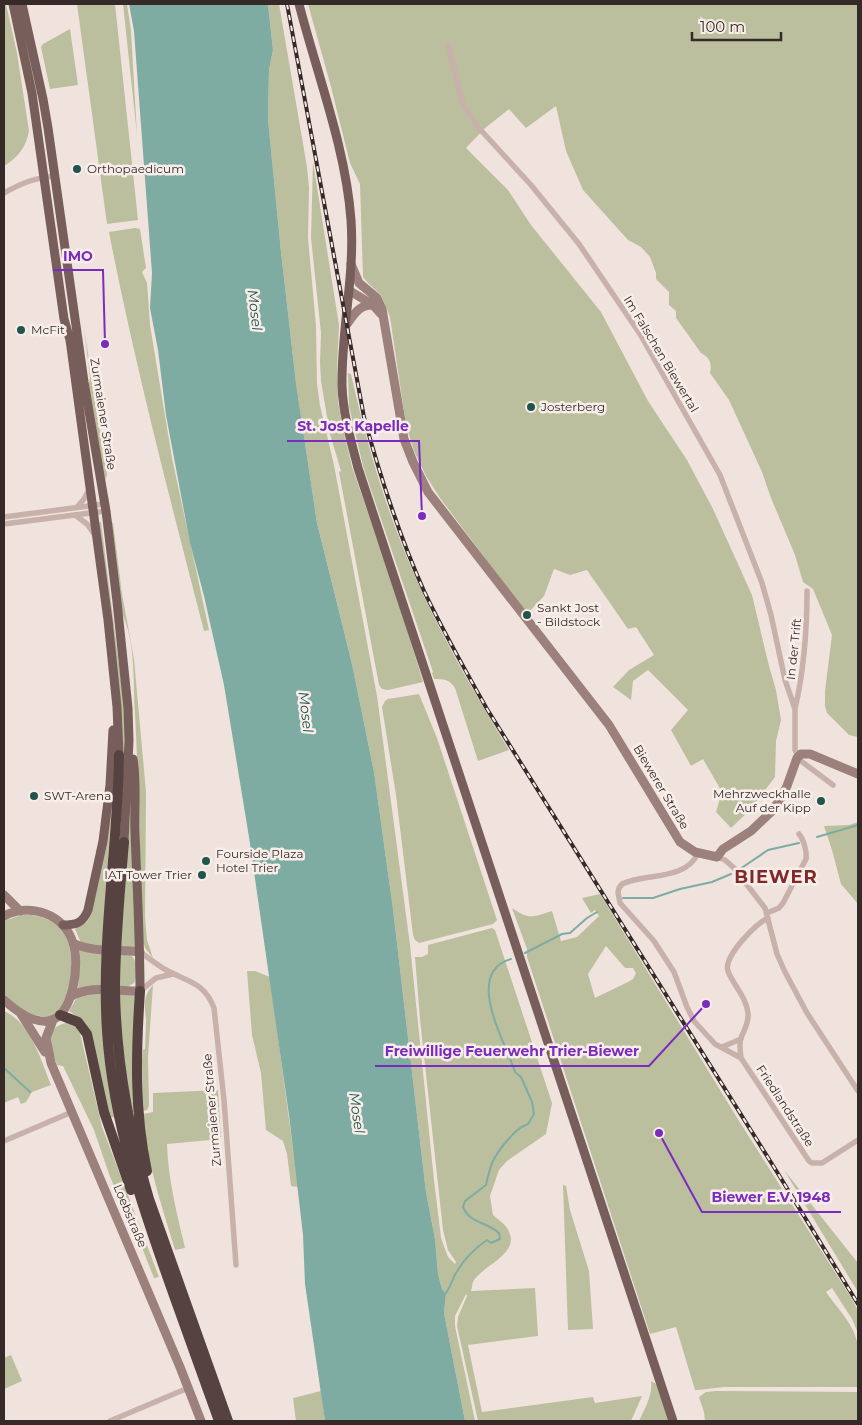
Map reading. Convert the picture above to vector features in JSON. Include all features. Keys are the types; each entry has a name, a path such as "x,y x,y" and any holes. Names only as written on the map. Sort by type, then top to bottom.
{"highway":[{"path":"115,900 119,755"},
{"path":"124,842 107,964 107,1030 131,1117 145,1158 153,1212 228,1421"},
{"path":"140,990 131,1117 134,1179 151,1232 219,1421"},
{"path":"56,1018 78,1022 87,1034 106,1120 137,1208 151,1232"}],"main road":[{"name":"Zurmaiener Straße","path":"13,4 28,68 91,485 116,692"},
{"name":"Zurmaiener Straße","path":"22,4 44,99 85,390 105,507 127,690 130,742"},
{"path":"299,4 334,130 346,186 351,231 351,264 350,295 342,373 344,404 358,468 673,1421"},
{"path":"39,142 50,141"},
{"path":"116,692 119,755"},
{"path":"63,925 79,923 86,916 100,860 110,785 116,692"},
{"path":"124,842 130,742"},
{"path":"130,742 135,774 140,990"}],"street":[{"name":"Im Falschen Biewertal","path":"448,45 463,105 478,127 531,185 579,244 640,334 720,475 762,582 785,680 795,709"},
{"path":"4,193 38,177 55,176"},
{"path":"351,264 359,283 380,303 384,320"},
{"path":"366,289 358,289 350,295 373,305 384,320"},
{"path":"346,324 362,306 373,305"},
{"name":"Biewerer Straße","path":"384,320 404,439 428,492 609,725 680,842 698,854 725,860 734,868 758,899 767,916 777,954 785,972 807,1013 858,1091"},
{"path":"77,507 84,499 91,485"},
{"path":"4,517 77,507 94,509"},
{"path":"4,524 75,515 105,507"},
{"path":"75,515 91,528 99,543"},
{"name":"In der Trift","path":"795,709 800,688 807,624 807,591"},
{"path":"795,709 794,750 801,761 833,785"},
{"path":"717,857 723,849 751,831 772,811 781,798 799,756 810,754 858,774"},
{"path":"741,1058 741,1039 748,1022 748,1012 740,990 727,971 727,965 738,946 758,924 779,908 788,895 806,860 804,844 800,836"},
{"name":"Friedlandstraße","path":"698,854 693,863 671,874 627,882 619,888 618,897 620,903 644,928 674,972 694,1021 715,1044 741,1058 812,1164 822,1163 858,1140"},
{"path":"4,894 20,911"},
{"path":"4,916 31,910 51,916 63,925 73,943 75,965 70,997"},
{"name":"Zurmaiener Straße","path":"73,943 89,949 140,952 202,988 208,996 214,1008 224,1100 236,1264"},
{"path":"70,997 82,991 90,990 140,990 156,978 175,974"},
{"name":"Loebstraße","path":"70,997 65,1009 56,1018 46,1038 50,1063 188,1388 200,1421"},
{"path":"4,1000 20,1012 39,1020 56,1018"},
{"path":"20,1012 33,1031 50,1063"},
{"path":"722,1047 741,1039"},
{"path":"4,1141 72,1112"},
{"path":"110,1421 188,1388"}],"green space":[{"path":"4,4 6,4 17,53 29,131 26,143 20,152 4,166"},
{"path":"77,4 115,4 138,220 107,224"},
{"path":"123,4 127,4 131,31 137,135"},
{"path":"268,4 279,4 307,167 309,188 308,238 316,326 317,384 377,696 410,945 441,1238 448,1257 455,1264 456,1262 448,1250 443,1230 420,1019 415,957 422,957 428,954 428,945 492,928 495,930 552,1103 546,1134 507,1161 499,1170 490,1196 493,1215 507,1228 511,1237 510,1244 501,1257 474,1280 471,1291 535,1288 538,1336 468,1345 482,1412 593,1397 595,1403 642,1396 631,1421 478,1421 457,1326 458,1317 467,1296 466,1294 455,1316 455,1326 475,1421 465,1421 444,1313 446,1294 442,1289 438,1274 435,1239 426,1192 393,909 374,772 352,664 317,523 296,383 268,119 269,70 273,50"},
{"path":"308,4 858,4 858,737 849,735 827,713 825,691 832,635 813,589 803,582 795,555 762,472 729,400 710,373 711,366 708,359 701,353 676,318 676,311 669,305 669,292 656,279 656,273 650,257 641,247 628,240 583,190 566,151 556,106 526,128 509,109 484,129 466,148 508,190 531,225 601,312 648,401 687,460 713,509 752,595 776,690 781,720 776,741 775,777 751,809 731,828 716,812 722,792 703,759 691,766 671,730 688,710 648,670 633,681 631,700 613,687 629,670 654,655 636,627 628,629 587,570 570,575 554,569 544,596 527,614 440,498 426,476 414,451 406,425 390,317 381,295 363,277 360,184 350,163"},
{"path":"70,29 78,85 50,89 41,47"},
{"path":"313,162 339,325 338,402 343,429 352,467 395,591 423,682 388,690 382,689 379,685 339,472 341,471 330,434 321,381 321,333 311,238"},
{"path":"140,229 146,268 142,272 147,283 150,325 172,458 209,630 204,631 142,382 109,232"},
{"path":"84,328 107,475 105,480 88,388 90,378"},
{"path":"348,373 351,374 380,482 413,572 451,650 509,750 478,761 455,688 446,680 434,679 363,466 349,406"},
{"path":"110,521 113,523 122,594 130,637 122,613"},
{"path":"101,522 125,712 124,783 98,523"},
{"path":"130,639 134,659 146,792 145,917 147,940 153,958 143,942 134,676"},
{"path":"419,694 437,738 497,920 493,924 419,943 413,935 396,795 382,707 388,699"},
{"path":"116,748 105,900 124,901 132,783 136,946 117,949 81,943 75,929 87,922 91,914"},
{"path":"858,822 858,904 841,884 824,826 849,825"},
{"path":"600,894 739,1121 852,1299 858,1311 858,1333 852,1319 832,1288 826,1292 850,1325 857,1339 859,1357 858,1387 724,1387 695,1390 676,1327 650,1334 527,957 527,949 512,908 527,916 540,915 552,911 561,941 577,937 599,916 595,910 591,913 582,898","holes":["606,946 625,968 633,968 636,973 633,979 595,998 588,974"]},
{"path":"24,914 37,916 57,925 68,941 71,963 69,988 65,1004 51,1017 31,1014 4,996 4,921"},
{"path":"80,950 91,953 131,955 137,968 134,983 127,987 78,989"},
{"path":"247,971 255,971 270,977 298,1187 291,1186 287,1154 283,1141 266,1130 261,1073 252,1035"},
{"path":"153,985 148,1057 149,1106 147,1110 143,1111 142,1061 143,1050 145,1049 145,1002 147,994"},
{"path":"85,993 135,994 134,1112 110,1118 82,1020 69,1011 76,999"},
{"path":"4,1011 13,1016 28,1033 39,1054 51,1085 32,1092 26,1102 21,1104 18,1097 4,1103"},
{"path":"73,1023 80,1033 102,1127 159,1277 154,1278 129,1215 124,1211 94,1130 63,1066 57,1065 54,1058 50,1045 51,1034 58,1026"},
{"path":"218,1090 221,1139 167,1144 171,1183 185,1248 175,1250 147,1149 143,1114 153,1112 153,1093"},
{"path":"784,1170 858,1263 858,1292"},
{"path":"563,1185 566,1186 570,1210 589,1271 593,1329 568,1330"},
{"path":"11,1355 22,1381 4,1389 4,1358"},
{"path":"651,1381 656,1384 669,1421 639,1421 650,1396"},
{"path":"321,1391 325,1421 296,1421 293,1398"},
{"path":"706,1392 858,1392 858,1421 705,1421 699,1397"}],"water":[{"name":"Mosel","path":"129,4 268,4 273,50 269,70 268,119 296,383 317,523 352,664 374,772 393,909 426,1192 435,1239 438,1274 442,1289 446,1294 444,1313 465,1421 325,1421 305,1284 303,1235 289,1115 249,837 224,685 190,543 166,415 158,350 150,308 152,273 134,31"}],"waterway":[{"path":"817,837 858,825"},
{"path":"740,869 768,850 799,843"},
{"path":"623,898 653,898 680,889 712,882 731,874"},
{"path":"525,953 562,934 570,933 597,912"},
{"path":"444,1295 466,1259 487,1240 491,1243 500,1239 499,1233 474,1220 466,1213 463,1207 465,1201 486,1185 489,1172 498,1152 516,1131 528,1124 534,1114 532,1102 521,1077 515,1072 497,1027 489,993 490,978 497,967 511,959"},
{"path":"4,1068 30,1092"}],"railway":[{"path":"287,4 364,417 391,505 424,591 446,636 487,709 858,1304"}],"place":[{"name":"Orthopaedicum","path":"77,169"},
{"name":"McFit","path":"21,330"},
{"name":"IMO","path":"105,344"},
{"name":"Josterberg","path":"531,407"},
{"name":"St. Jost Kapelle","path":"422,516"},
{"name":"Sankt Jost - Bildstock","path":"527,615"},
{"name":"SWT-Arena","path":"34,796"},
{"name":"Mehrzweckhalle Auf der Kipp","path":"821,801"},
{"name":"Fourside Plaza Hotel Trier","path":"206,861"},
{"name":"IAT Tower Trier","path":"202,875"},
{"name":"Freiwillige Feuerwehr Trier-Biewer","path":"706,1004"},
{"name":"Biewer E.V. 1948","path":"659,1133"}],"district":[{"name":"BIEWER","path":"776,877"}]}
